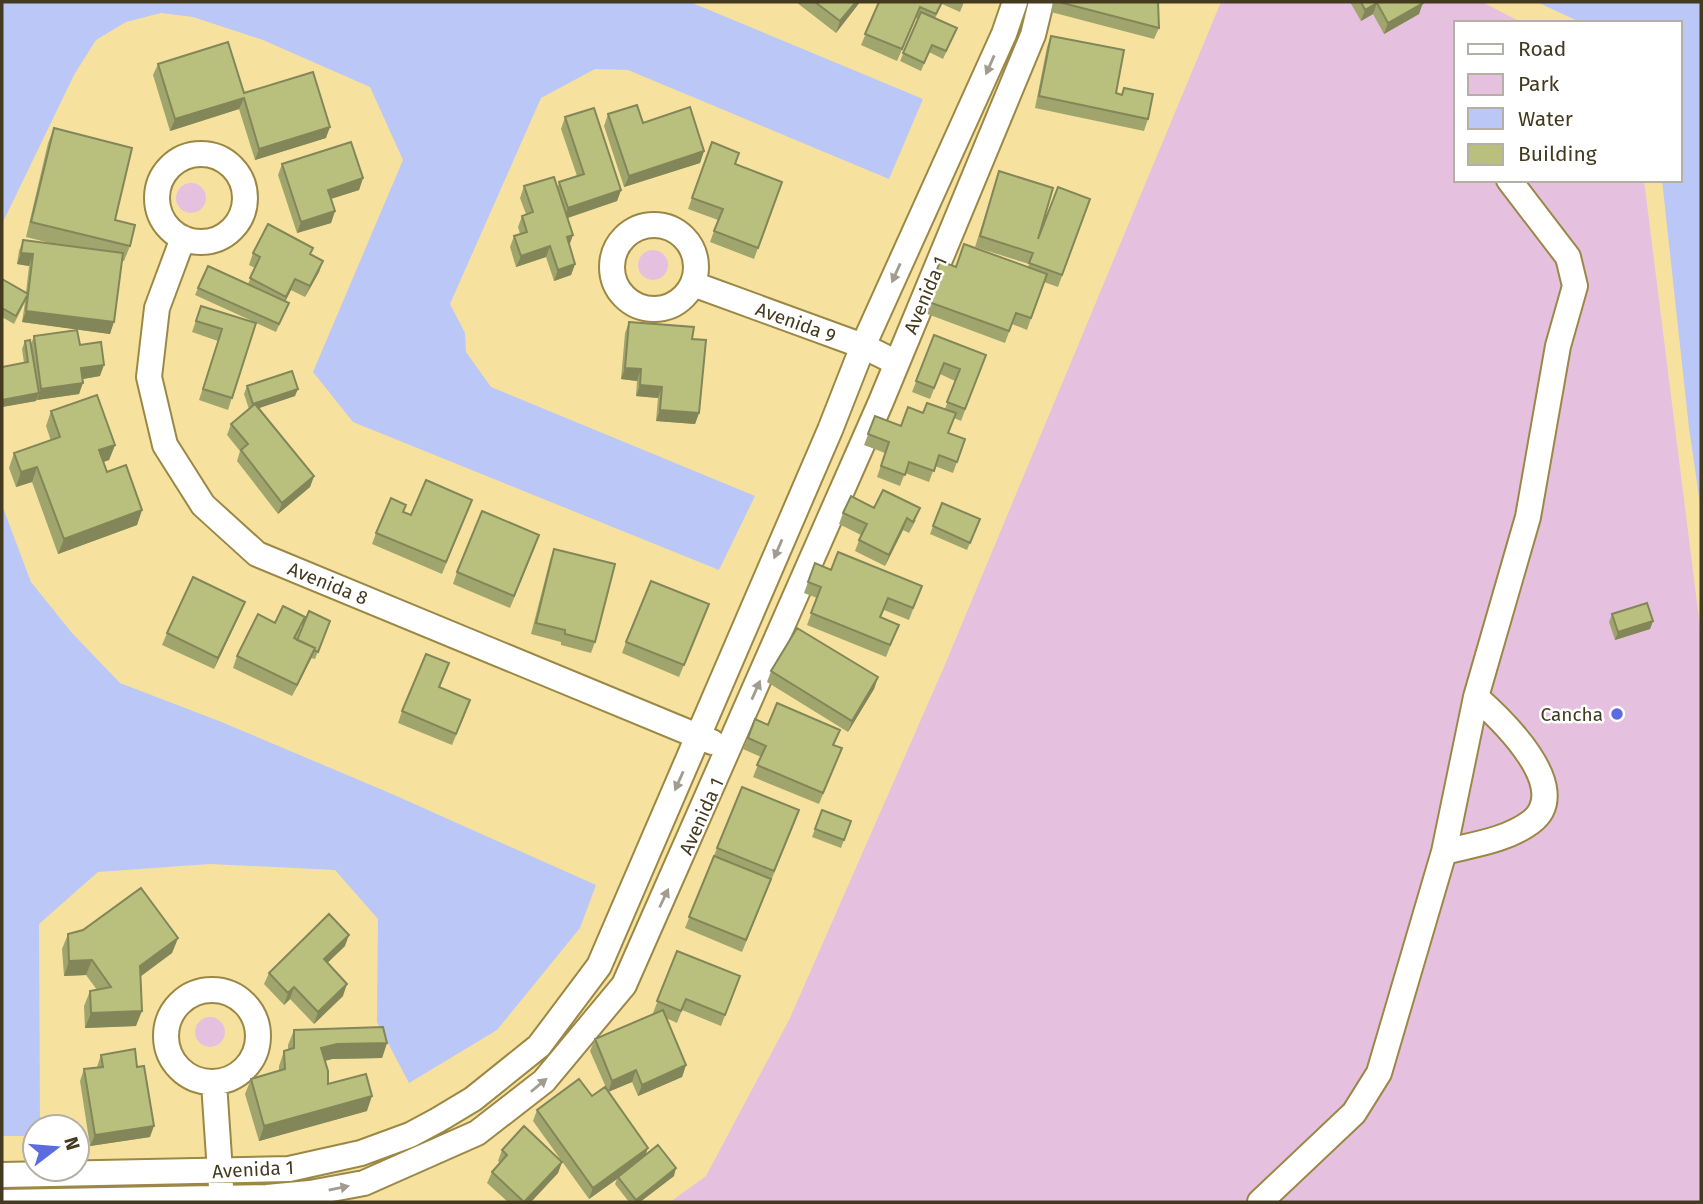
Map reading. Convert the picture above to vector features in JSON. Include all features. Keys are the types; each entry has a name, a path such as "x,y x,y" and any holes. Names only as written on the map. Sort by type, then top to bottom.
{"street":[{"name":"Avenida 1","path":"2,1174 289,1169 360,1153 410,1135 472,1099 539,1046 599,966 863,346 1004,34 1014,2"},
{"name":"Avenida 1","path":"2,1202 221,1198 310,1193 364,1183 477,1133 544,1082 574,1049 624,985 729,751 829,523 971,186 1033,35 1041,2"},
{"path":"942,172 971,186"},
{"path":"1260,1202 1354,1113 1379,1073 1444,852 1476,697 1528,517 1558,346 1575,286 1568,257 1511,182"},
{"name":"Avenida 8","path":"183,238 157,308 149,377 165,445 203,505 257,554 699,736 729,751"},
{"name":"Avenida 9","path":"692,285 863,346 897,363"},
{"path":"796,507 829,523"},
{"path":"1444,852 1507,834 1531,822 1542,810 1544,796 1539,772 1527,750 1507,725 1476,697"},
{"path":"553,1027 574,1049"},
{"path":"214,1083 221,1198"}],"green space":[{"path":"1221,2 1482,2 1519,21 1454,21 1454,182 1644,182 1701,635 1701,1202 670,1202 706,1176 790,1018 944,667"},
{"path":"191,183 202,187 206,198 202,209 191,213 180,209 176,198 180,187"},
{"path":"653,250 664,254 668,265 664,276 653,280 642,276 638,265 642,254"},
{"path":"210,1017 221,1021 225,1032 221,1043 210,1047 199,1043 195,1032 199,1021"}],"water":[{"path":"2,2 690,2 923,99 889,179 628,70 595,69 541,98 450,304 465,333 466,352 491,387 755,496 719,570 353,422 313,372 403,160 370,87 263,40 193,17 161,13 126,22 96,40 74,75 2,224"},
{"path":"1537,2 1701,2 1701,510 1689,428 1662,182 1682,182 1682,21 1578,21"},
{"path":"2,505 31,582 72,633 120,683 224,723 392,794 596,885 580,928 497,1030 409,1083 377,1022 378,919 335,870 210,864 98,872 39,924 40,1113 21,1113 21,1136 2,1136"}],"building":[{"path":"815,2 856,2 840,21"},
{"path":"879,2 942,2 936,14 920,7 902,49 865,34"},
{"path":"1059,2 1158,2 1159,28"},
{"path":"1361,2 1423,3 1388,23 1377,3 1365,10"},
{"path":"921,12 957,28 946,51 932,45 924,63 903,53"},
{"path":"1051,36 1124,50 1116,93 1122,95 1124,88 1153,94 1148,119 1039,96"},
{"path":"228,42 244,93 313,72 330,127 259,149 244,98 175,119 158,64"},
{"path":"637,105 643,123 690,107 704,151 629,176 608,114"},
{"path":"594,108 621,190 568,208 559,182 584,174 565,117"},
{"path":"54,128 132,148 115,220 135,225 130,246 31,222"},
{"path":"351,142 363,178 328,190 335,211 301,222 282,164"},
{"path":"712,142 739,153 735,164 782,182 758,248 714,231 723,209 692,198"},
{"path":"999,171 1053,188 1038,239 1058,187 1090,199 1062,275 1029,263 1033,253 980,236"},
{"path":"554,177 573,235 567,237 575,264 558,270 550,246 521,256 514,236 527,232 522,216 533,212 524,186"},
{"path":"268,224 313,248 310,254 323,261 310,286 295,279 286,297 250,278 260,257 253,253"},
{"path":"23,240 123,253 114,322 26,311 33,254 21,253"},
{"path":"964,244 1047,274 1031,318 1016,313 1009,331 926,301 940,261 956,267"},
{"path":"208,266 289,303 279,324 198,288"},
{"path":"2,279 28,294 16,316 2,308"},
{"path":"201,306 256,323 232,398 203,389 222,329 196,321"},
{"path":"629,322 694,327 692,339 706,340 699,413 660,410 662,387 640,385 641,369 625,368"},
{"path":"77,330 80,345 101,342 104,365 81,368 83,383 41,389 34,336"},
{"path":"934,335 986,355 965,409 947,402 960,369 944,363 934,388 916,381"},
{"path":"30,340 39,393 2,400 2,367 28,362 25,341"},
{"path":"292,371 298,389 253,404 247,386"},
{"path":"97,395 115,445 99,450 107,472 126,465 142,510 64,539 37,467 21,472 14,453 60,437 51,411"},
{"path":"927,403 956,413 948,433 965,439 957,462 939,455 934,471 909,462 905,475 881,466 889,442 868,434 875,416 901,426 908,407 923,413"},
{"path":"255,404 314,476 282,503 241,450 248,444 231,424"},
{"path":"426,480 472,500 446,562 376,533 391,498 406,505 403,512 411,515"},
{"path":"883,490 920,508 913,522 907,518 889,555 859,540 867,524 843,513 851,496 874,508"},
{"path":"942,503 980,519 970,543 933,526"},
{"path":"482,511 539,535 514,596 457,572"},
{"path":"554,549 615,564 595,642 565,634 565,630 536,623"},
{"path":"838,552 922,586 913,608 888,598 880,617 899,625 890,645 811,613 821,587 808,582 815,563 831,570"},
{"path":"193,577 245,602 218,658 167,633"},
{"path":"651,581 709,604 684,665 626,642"},
{"path":"1647,603 1653,621 1618,632 1612,614"},
{"path":"283,606 305,617 294,638 315,648 297,685 237,656 258,614 275,623"},
{"path":"309,611 330,621 318,652 297,640"},
{"path":"797,628 878,677 852,721 771,671"},
{"path":"426,654 449,663 439,687 470,700 456,734 402,711"},
{"path":"777,703 840,730 833,745 842,748 823,793 757,765 766,746 748,738 755,719 768,725"},
{"path":"742,787 799,810 774,871 717,848"},
{"path":"822,810 851,821 844,840 815,829"},
{"path":"714,856 771,879 746,940 689,917"},
{"path":"141,888 178,938 140,966 142,1011 91,1013 90,991 111,987 92,960 69,961 68,934 83,930"},
{"path":"329,914 349,935 324,959 347,984 318,1012 294,987 288,993 269,973"},
{"path":"677,951 740,976 725,1015 686,999 681,1011 657,1001"},
{"path":"663,1010 686,1065 642,1085 636,1070 612,1081 595,1039"},
{"path":"383,1027 387,1043 337,1044 321,1048 328,1071 328,1084 366,1074 372,1096 264,1126 251,1079 285,1069 284,1051 294,1048 294,1030"},
{"path":"135,1049 137,1067 144,1066 154,1126 95,1135 84,1069 103,1067 101,1055"},
{"path":"579,1079 592,1096 605,1087 648,1148 593,1188 537,1110"},
{"path":"524,1126 562,1162 524,1202 492,1172 507,1155 502,1150"},
{"path":"658,1145 676,1168 636,1200 618,1177"}],"place":[{"name":"Cancha","path":"1617,714"}]}
